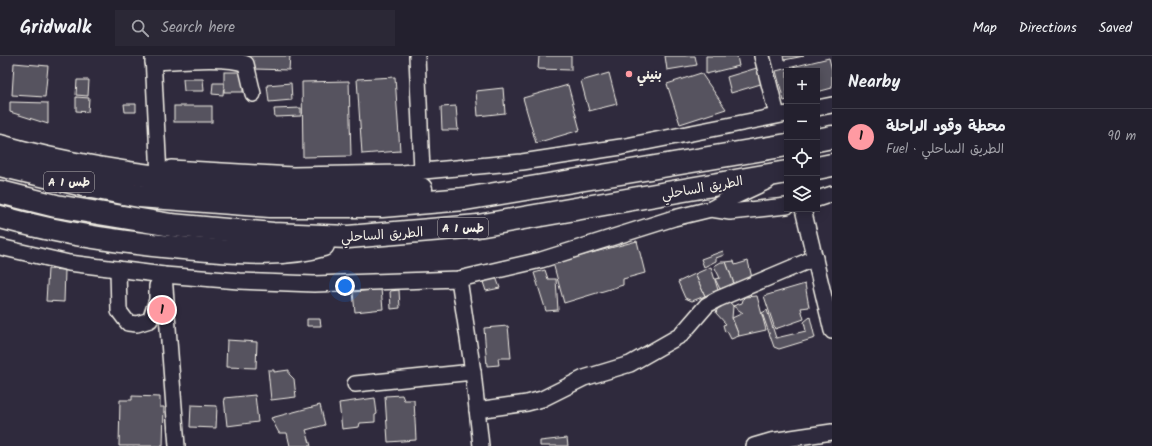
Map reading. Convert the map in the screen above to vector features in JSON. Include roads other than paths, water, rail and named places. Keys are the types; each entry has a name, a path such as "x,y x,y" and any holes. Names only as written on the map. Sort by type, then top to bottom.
{"highway":[{"path":"820,139 832,137"},
{"path":"0,146 33,155 77,164 159,171 285,188 421,189 465,199"},
{"name":"الطريق الساحلي","path":"0,165 92,187 138,196 270,206 382,206 465,199 784,146"},
{"path":"820,167 832,165"},
{"name":"الطريق الساحلي","path":"0,192 56,206 171,226 273,234 348,237 478,226 784,172"},
{"path":"0,217 113,241 153,246 236,252 289,251 316,247 348,237"}],"street":[{"path":"417,56 422,171"},
{"path":"254,94 246,64 238,60 153,59 159,171 293,175 402,173 545,158 621,146 782,115 762,56"},
{"path":"820,107 832,105"},
{"path":"0,248 70,263 161,275 239,281 314,284 459,279 541,260 674,218 711,209 784,173"},
{"path":"820,198 832,194"},
{"path":"711,209 730,212 784,206"},
{"path":"804,212 832,331"},
{"path":"477,410 528,403 542,399 584,378 630,364 681,335 707,305 815,258"},
{"path":"118,269 120,311 128,323 137,324 150,320 157,300 161,275"},
{"path":"161,275 177,446"},
{"path":"459,279 473,372 481,446"},
{"path":"355,384 473,372"},
{"path":"754,446 771,441 832,432"}],"place":[{"name":"بنيني","path":"629,74"},
{"name":"محطة وقود الراحلة","path":"162,310"}]}
